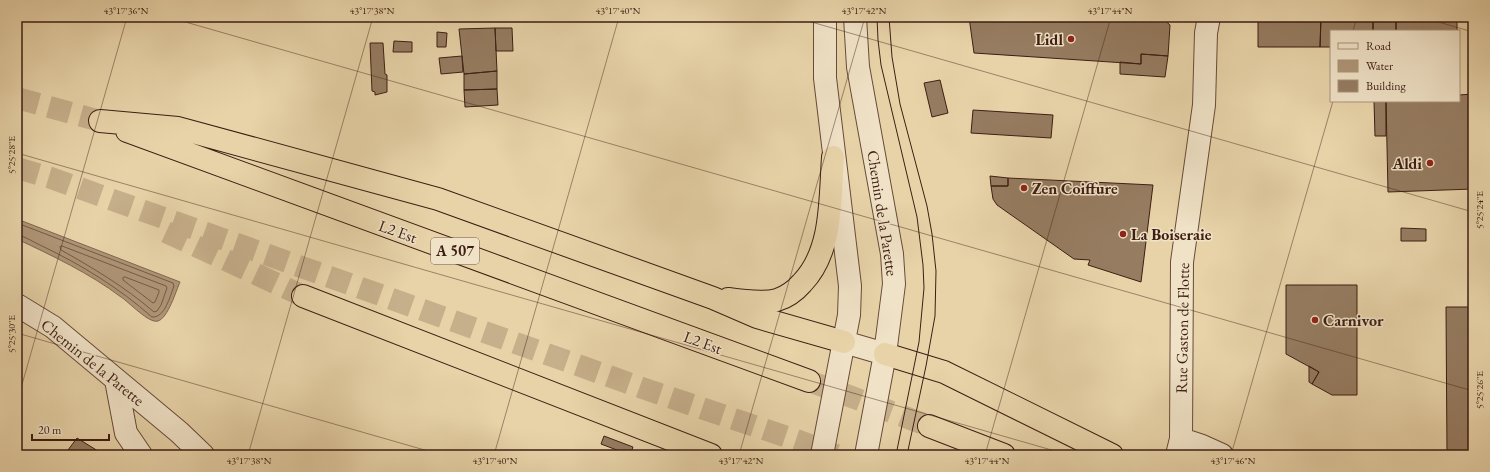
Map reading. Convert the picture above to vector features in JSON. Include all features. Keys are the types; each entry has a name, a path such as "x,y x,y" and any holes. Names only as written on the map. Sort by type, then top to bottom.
{"highway":[{"name":"L2 Est","path":"713,298 438,199 178,128 100,121 810,381"},
{"path":"713,298 754,302 776,300 793,292 811,274 818,261 829,224 833,157"},
{"path":"303,296 711,455"},
{"path":"713,298 757,318 844,342"},
{"path":"885,354 944,372 1112,455"},
{"path":"929,426 1004,455"}],"street":[{"path":"822,455 849,315 850,286 824,78 824,17"},
{"name":"Chemin de la Parette","path":"855,17 858,67 892,254 894,284 885,354 866,455"},
{"name":"Rue Gaston de Flotte","path":"1179,447 1182,262 1204,105 1204,22"},
{"name":"Chemin de la Parette","path":"17,305 53,327 179,432 203,455"},
{"path":"844,342 885,354"},
{"path":"116,380 126,433 141,455"},
{"path":"1179,447 1202,446 1222,455"}],"water":[{"path":"17,219 180,282 165,315 158,321 150,319 96,280 57,258 17,239"}],"building":[{"name":"Lidl","path":"969,17 1161,17 1170,25 1168,56 1141,54 1141,64 974,53"},
{"path":"1258,17 1321,17 1320,47 1258,47"},
{"path":"1321,17 1373,17 1373,30 1330,30 1330,47 1320,47"},
{"path":"1373,17 1396,17 1396,30 1373,30"},
{"path":"1396,17 1457,17 1457,30 1396,30"},
{"path":"495,28 512,28 513,51 496,51"},
{"path":"495,28 497,71 464,74 459,29"},
{"path":"437,32 447,33 446,47 437,47"},
{"path":"394,41 412,42 412,52 393,52"},
{"path":"370,43 383,43 385,74 387,75 387,92 375,95 375,92 372,91"},
{"path":"1141,54 1168,56 1165,77 1120,74 1120,62 1141,64"},
{"path":"462,56 463,72 441,74 439,58"},
{"path":"497,71 497,89 464,90 464,74"},
{"path":"940,80 948,113 932,117 924,83"},
{"path":"497,89 498,105 465,107 464,90"},
{"name":"Aldi","path":"1473,94 1473,189 1388,192 1386,102 1460,102 1460,95"},
{"path":"1374,102 1386,102 1386,136 1375,136"},
{"path":"973,110 1053,115 1051,138 971,133"},
{"path":"990,176 1008,178 1008,186 991,186"},
{"path":"1008,178 1153,185 1141,282 1088,265 1090,260 1074,259 997,205 993,199 991,186 1008,186"},
{"path":"1401,228 1426,229 1426,241 1401,241"},
{"path":"1286,285 1357,285 1357,395 1332,395 1312,384 1319,372 1286,354"},
{"path":"1446,307 1473,307 1473,455 1447,455"},
{"path":"1309,366 1319,372 1312,384 1309,382"},
{"path":"604,436 633,447 630,455 601,444"},
{"path":"77,438 98,451 95,455 66,455 65,454"}],"tunnel":[{"path":"17,98 100,121"},
{"path":"17,168 51,178 648,390 836,455"},
{"path":"166,232 303,296"},
{"path":"809,381 929,426"}],"tram line":[{"path":"877,17 881,65 917,217 923,265 924,288 919,342 896,455"},
{"path":"889,17 892,57 900,104 927,206 936,271 935,316 907,455"}],"place":[{"name":"Lidl","path":"1071,39"},
{"name":"Aldi","path":"1430,163"},
{"name":"Zen Coiffure","path":"1024,188"},
{"name":"La Boiseraie","path":"1123,234"},
{"name":"Carnivor","path":"1315,320"}]}
